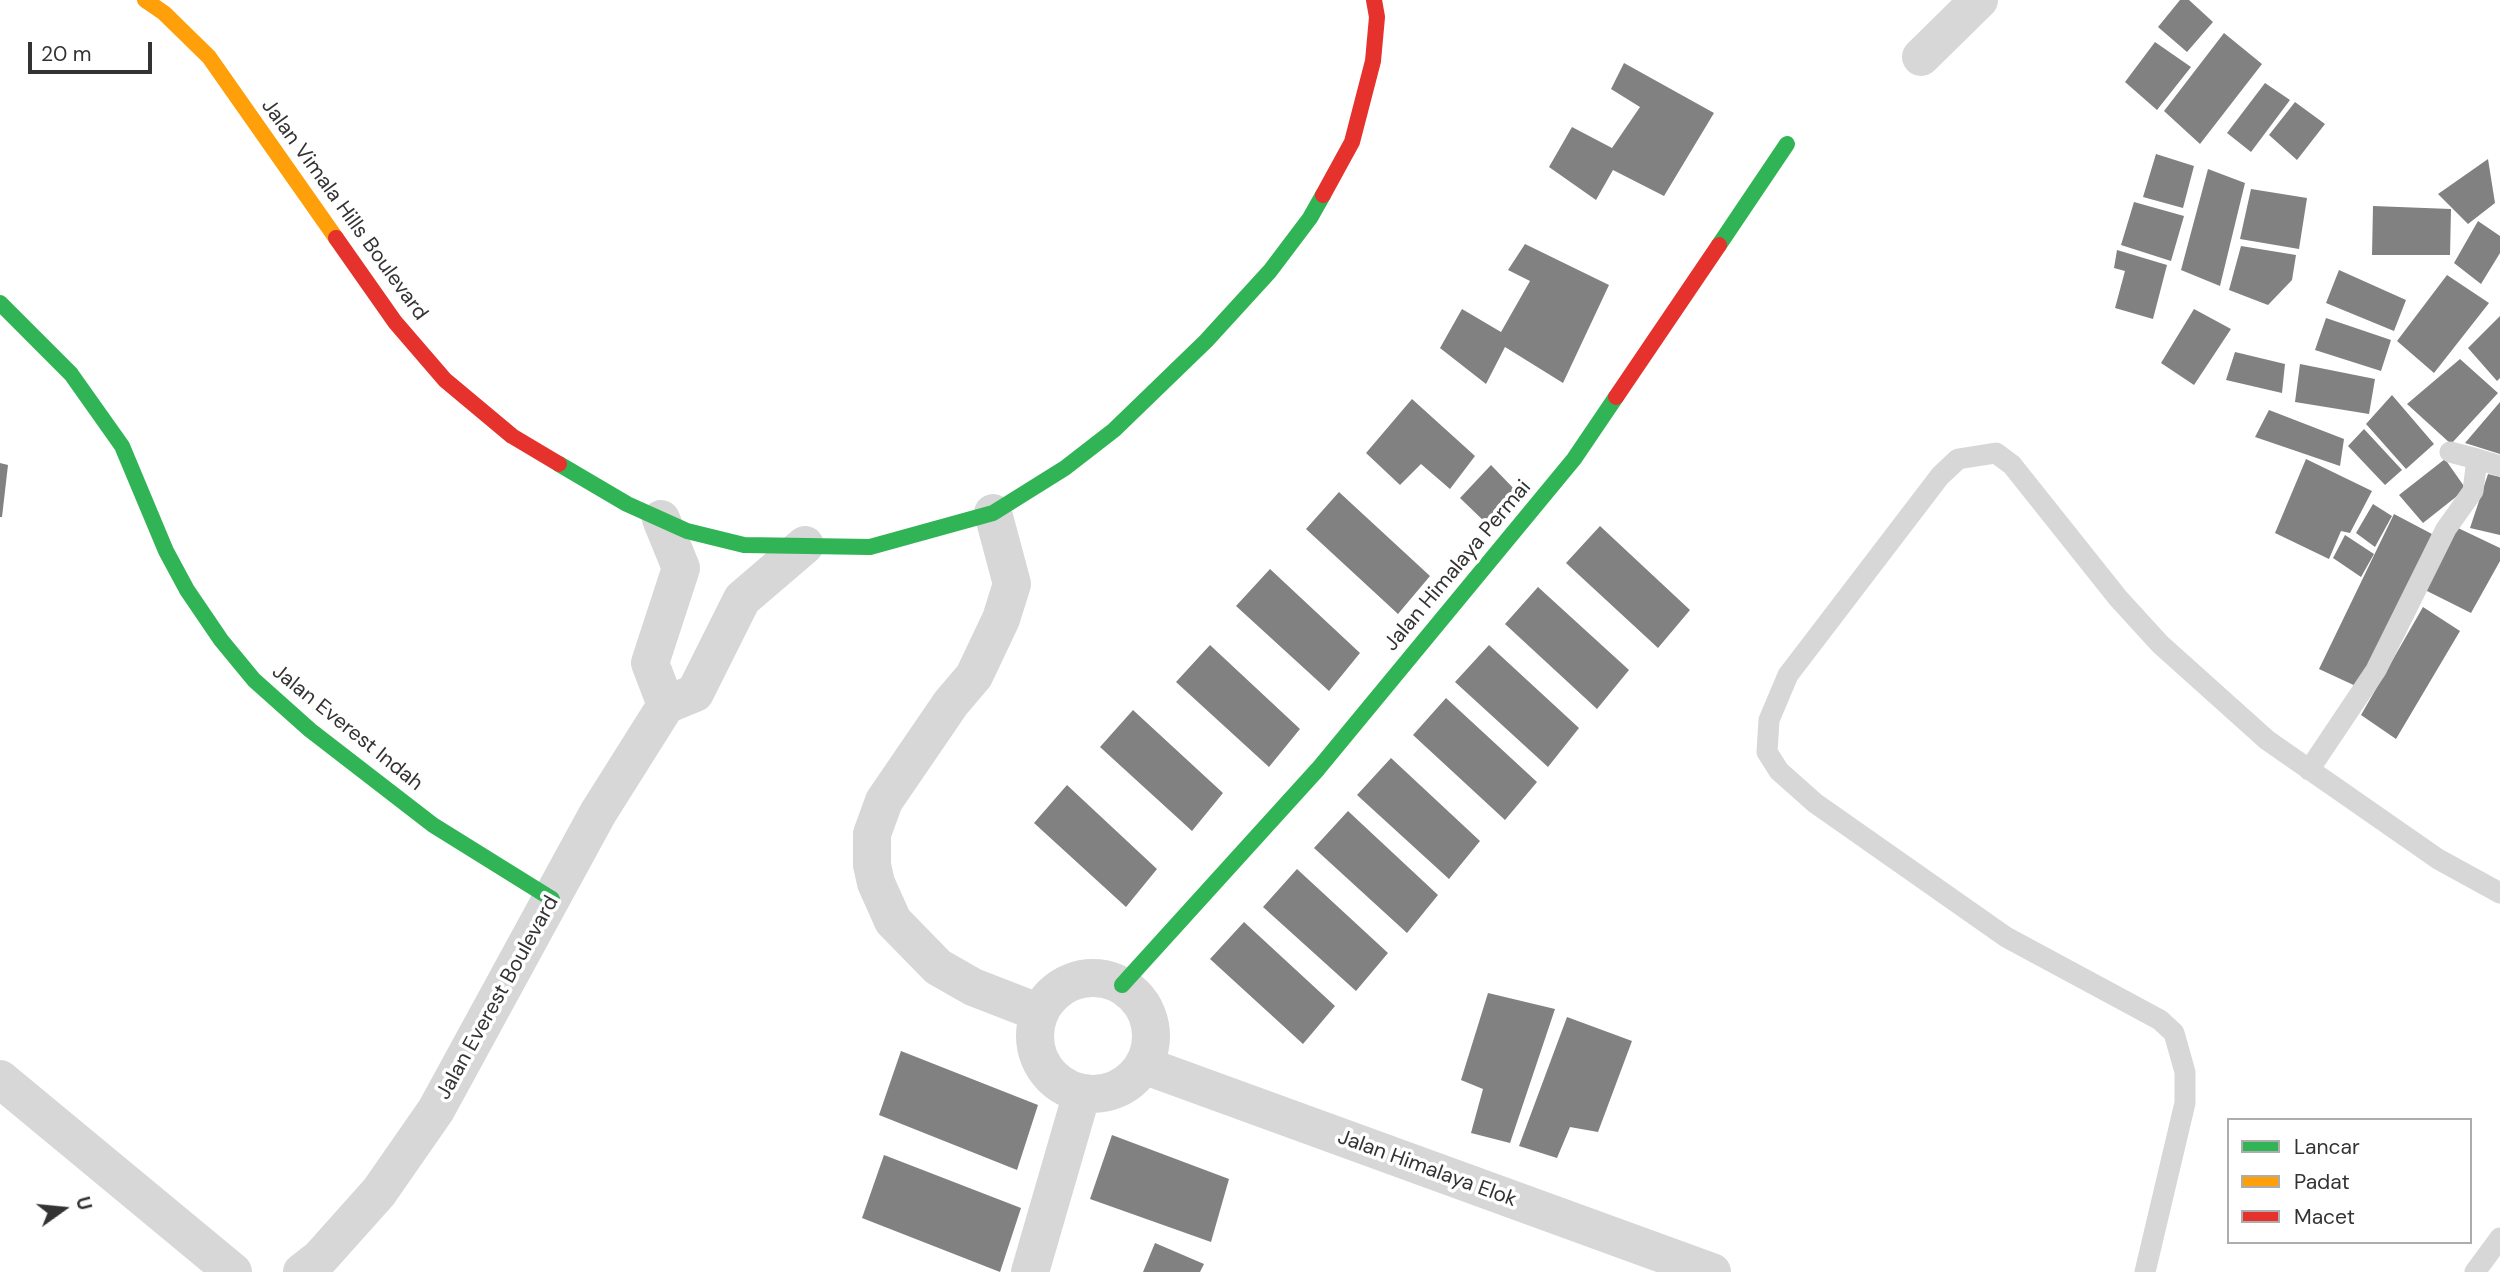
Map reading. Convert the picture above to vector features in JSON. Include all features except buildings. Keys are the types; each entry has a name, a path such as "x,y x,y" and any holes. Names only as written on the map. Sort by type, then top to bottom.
{"street":[{"name":"Jalan Vimala Hills Boulevard","path":"145,0 164,13 209,57 348,259 395,322 445,380 512,436 627,504 687,530 744,545 870,547 993,513 1065,468 1114,430 1206,341 1270,271 1310,218 1352,142 1373,61 1377,17 1374,0"},
{"path":"1922,57 1979,0"},
{"name":"Jalan Himalaya Permai","path":"1122,985 1318,769 1574,459 1787,144"},
{"name":"Jalan Everest Indah","path":"0,303 71,374 122,446 166,551 187,590 254,680 310,730 433,825 552,898"},
{"path":"993,513 1012,584 1001,620 974,676 951,703 884,800 872,834 872,865 876,883 893,921 938,967 973,987 1040,1013"},
{"path":"661,519 681,568 650,663 666,705 695,693 743,599 805,545"},
{"name":"Jalan Everest Boulevard","path":"302,1272 320,1258 379,1192 436,1111 598,813 666,705"},
{"path":"1084,978 1104,978 1122,985 1137,998 1147,1013 1150,1048 1143,1065 1132,1079 1117,1089 1100,1094 1082,1093 1063,1085 1048,1071 1039,1053 1035,1034 1040,1013 1050,997 1066,984 1084,978"},
{"name":"Jalan Himalaya Elok","path":"1143,1065 1712,1272"},
{"path":"0,1079 233,1272"},
{"path":"1030,1272 1082,1093"}],"lane":[{"path":"2450,452 2500,466"},
{"path":"2145,1272 2185,1103 2182,1050 2174,1033 2160,1020 2006,937 1815,803 1779,771 1767,752 1769,720 1788,675 1940,476 1958,459 1996,453 2011,465 2118,598 2160,644 2267,740 2438,859 2500,892"},
{"path":"2309,770 2376,670 2446,529 2473,491 2477,459"},
{"path":"2475,1272 2500,1238"}],"traffic: fast":[{"path":"1719,245 1787,144"},
{"path":"559,464 627,504 687,531 744,545 870,547 993,513 1065,468 1114,430 1206,341 1270,271 1310,218 1323,195"},
{"path":"0,303 71,374 122,446 166,551 187,590 221,640 254,680 310,730 433,825 552,899"},
{"path":"1122,985 1318,769 1574,459 1616,397"}],"traffic: slow":[{"path":"145,0 164,13 209,57 336,238"}],"traffic: jam":[{"path":"1323,195 1352,142 1373,61 1377,17 1374,0"},
{"path":"336,238 395,322 445,380 512,436 559,464"},
{"path":"1616,397 1719,245"}]}
